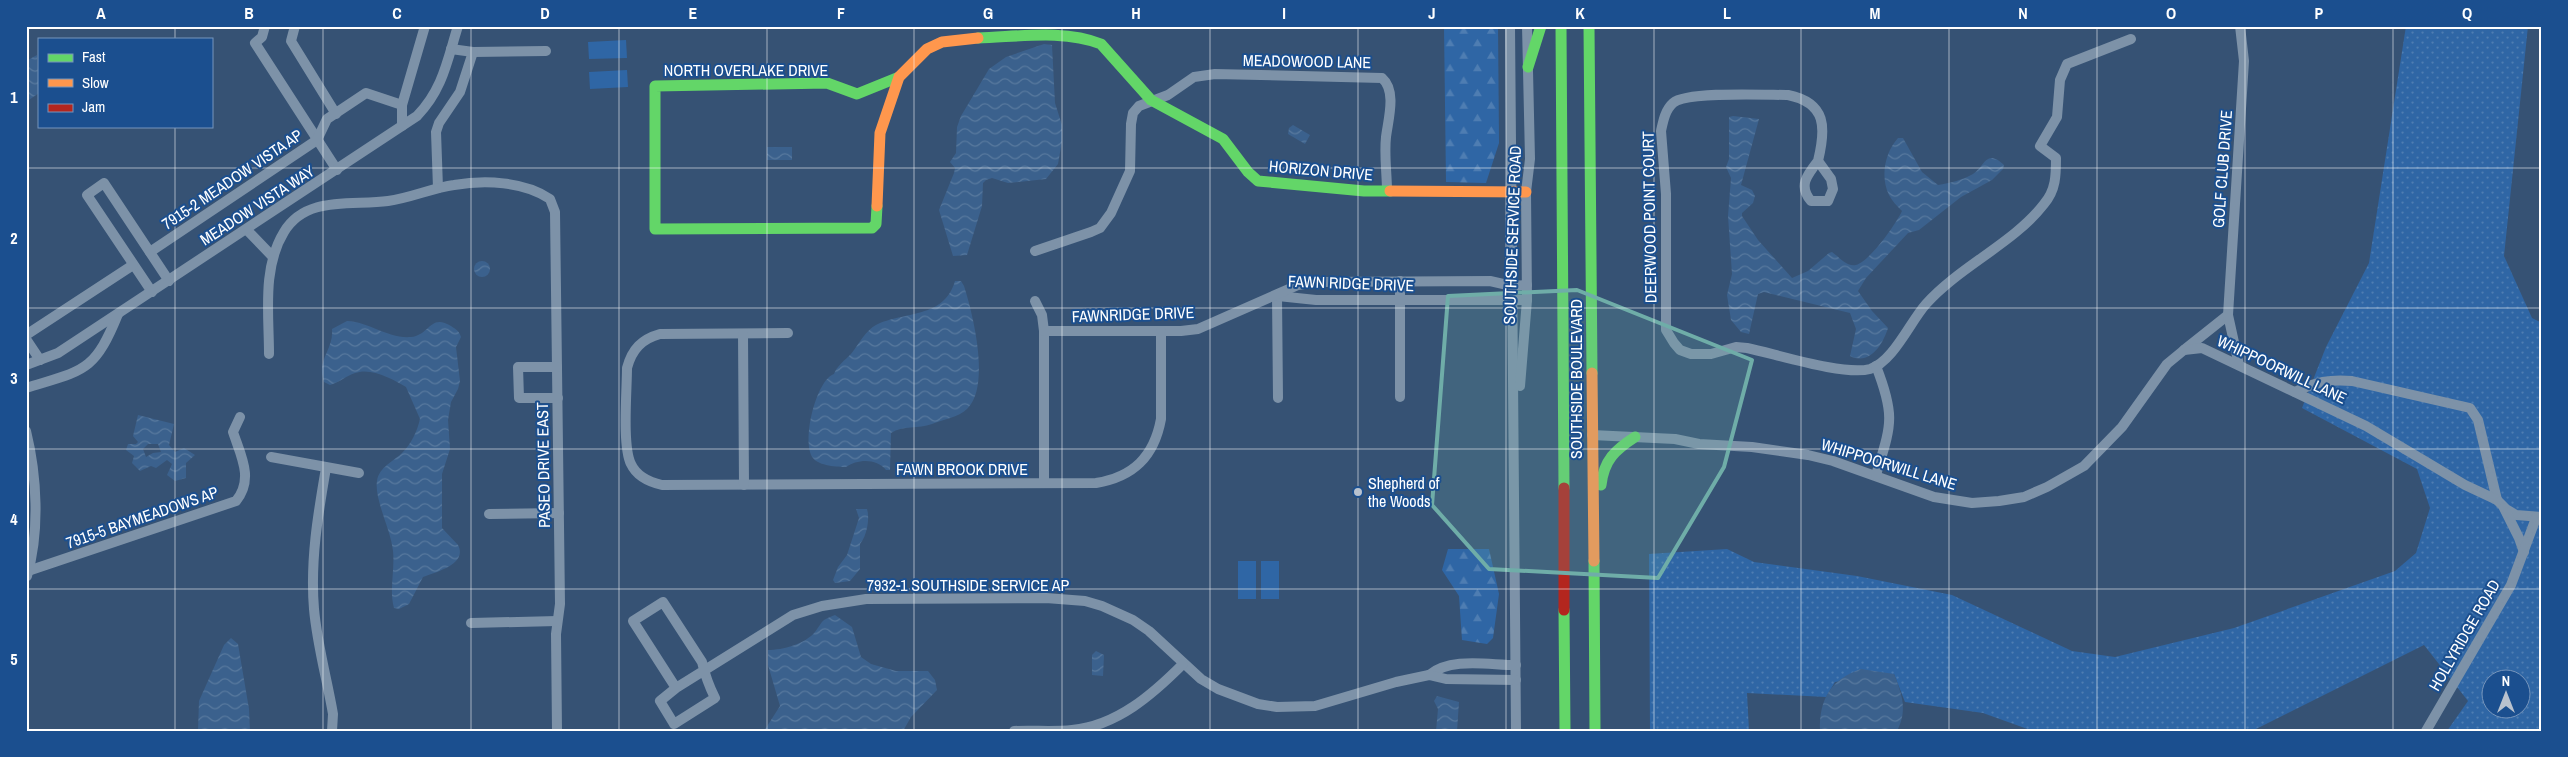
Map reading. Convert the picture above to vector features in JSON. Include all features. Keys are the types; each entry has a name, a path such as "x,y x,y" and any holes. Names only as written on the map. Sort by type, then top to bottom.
{"main road":[{"path":"1528,67 1541,26"},
{"name":"SOUTHSIDE BOULEVARD","path":"1561,26 1565,731"},
{"name":"SOUTHSIDE BOULEVARD","path":"1589,26 1595,731"},
{"name":"HORIZON DRIVE","path":"899,77 927,49 942,42 960,39 1052,36 1091,40 1101,44 1151,100 1223,139 1232,148 1250,176 1258,181 1387,191 1526,192"},
{"name":"NORTH OVERLAKE DRIVE","path":"899,77 880,132 876,224 872,228 655,229 655,86 827,83 857,94 899,77"},
{"path":"1563,378 1571,416 1578,426 1592,435"},
{"path":"1593,515 1600,495 1604,463 1614,451 1634,437"}],"street":[{"path":"265,26 262,37 255,43 336,170"},
{"path":"295,26 291,41 336,114"},
{"path":"402,126 402,105 425,26"},
{"name":"MEADOW VISTA WAY","path":"26,365 58,353 417,116 431,101 442,80 458,26"},
{"name":"SOUTHSIDE SERVICE ROAD","path":"1510,26 1516,731"},
{"name":"SOUTHSIDE SERVICE ROAD","path":"1515,444 1527,300 1526,192 1530,159 1526,26"},
{"name":"GOLF CLUB DRIVE","path":"2239,365 2228,314 2244,61 2240,26"},
{"path":"1876,475 1890,430 1890,410 1876,366 1892,350 1908,326 1932,298 1964,270 2017,230 2045,204 2052,191 2056,176 2056,158 2040,146 2057,117 2060,80 2068,64 2132,39"},
{"path":"451,49 473,52 546,51"},
{"path":"270,354 269,280 274,257 284,232 291,224 311,209 334,204 389,201 438,188 436,132 439,124 460,92 473,52"},
{"name":"MEADOWOOD LANE","path":"1151,100 1168,95 1194,77 1215,74 1382,78 1389,90 1389,126 1386,136 1387,191"},
{"name":"7915-2 MEADOW VISTA AP","path":"150,252 317,140 327,119 366,93 402,105"},
{"name":"DEERWOOD POINT COURT","path":"1818,161 1824,136 1823,124 1815,109 1799,97 1788,94 1690,96 1673,103 1661,132 1667,220 1666,330 1680,350 1691,354 1712,354 1736,347 1844,369 1867,369 1876,366"},
{"path":"1035,251 1100,228 1111,213 1128,179 1133,113 1139,106 1151,100"},
{"path":"152,292 87,195 104,183 169,281"},
{"name":"PASEO DRIVE EAST","path":"438,188 455,184 493,183 526,188 550,199 554,212 560,604 557,621 556,731"},
{"path":"303,193 311,209"},
{"path":"247,230 274,257"},
{"path":"26,335 133,265"},
{"path":"1400,281 1400,396"},
{"name":"FAWN RIDGE DRIVE","path":"1277,296 1298,285 1317,282 1490,281 1512,286 1527,285"},
{"path":"1277,296 1278,398"},
{"name":"FAWN RIDGE DRIVE","path":"1277,296 1316,300 1527,300"},
{"name":"FAWNRIDGE DRIVE","path":"1044,331 1161,331 1198,329 1277,296"},
{"path":"1035,301 1042,315 1044,331 1044,483"},
{"path":"26,388 74,374 85,368 105,346 118,314"},
{"path":"2184,350 2228,314"},
{"name":"FAWN BROOK DRIVE","path":"743,334 660,334 651,336 637,345 630,356 626,368 627,446 631,465 642,477 662,485 1096,483 1110,481 1136,468 1155,445 1161,419 1161,331"},
{"path":"744,485 743,334 788,333"},
{"path":"26,339 40,360"},
{"name":"WHIPPOORWILL LANE","path":"1592,435 1675,439 1699,444 1752,447 1808,456 1876,475 1934,497 1972,503 2024,496 2069,476 2084,466 2135,410 2167,364 2184,350 2202,348 2366,426 2516,515 2539,518"},
{"path":"557,367 518,367 519,398 558,398"},
{"path":"2295,392 2312,384 2332,379 2470,408 2478,420 2500,504 2519,538 2524,552"},
{"name":"7915-5 BAYMEADOWS AP","path":"27,574 236,501 242,493 246,480 233,432 240,417"},
{"path":"26,431 33,472 27,574"},
{"path":"271,458 359,473"},
{"path":"326,468 316,530 313,585 314,610 333,714 332,731"},
{"path":"490,514 559,513"},
{"name":"HOLLYRIDGE ROAD","path":"2426,731 2511,586 2539,518"},
{"name":"7932-1 SOUTHSIDE SERVICE AP","path":"704,671 706,681 715,698 674,724 660,701 676,688 793,616 822,606 866,599 1046,598 1085,601 1102,606 1133,620 1149,631 1200,679 1218,689 1258,704 1277,707 1315,706 1396,682 1429,675 1446,679 1516,680"},
{"path":"676,688 633,621 663,602 702,662 704,671"},
{"path":"471,623 557,621"},
{"path":"1014,731 1073,730 1114,718 1149,695 1183,664"},
{"path":"1429,675 1439,667 1458,664 1516,665"}],"highlighted area":[{"path":"1577,290 1752,360 1724,467 1658,578 1489,569 1432,505 1448,296"}],"green space":[{"path":"1444,26 1498,26 1499,143 1486,183 1446,182"},
{"path":"2406,26 2528,26 2504,256 2532,318 2542,323 2542,731 2447,731 2468,701 2424,645 2252,731 2033,731 1983,713 1905,702 1894,674 1835,682 1826,697 1747,693 1749,731 1650,731 1649,554 1727,549 1754,562 1857,576 1952,595 2072,651 2115,657 2234,628 2395,571 2416,553 2430,508 2417,469 2302,408 2326,347 2369,263"},
{"path":"626,40 627,58 589,59 588,42"},
{"path":"627,70 628,87 590,89 589,72"},
{"path":"1448,549 1489,549 1499,594 1493,638 1487,644 1462,640 1459,596 1442,570"},
{"path":"1238,561 1256,561 1256,599 1238,599"},
{"path":"1261,561 1279,561 1279,599 1261,599"}],"water":[{"path":"1044,44 1052,45 1055,103 1062,125 1062,141 1058,164 1046,179 1008,183 992,178 986,180 983,183 982,206 967,255 953,256 939,210 954,173 955,168 950,162 956,153 957,127 961,116 989,69 1006,57"},
{"path":"37,55 38,94 26,102 26,61"},
{"path":"1729,117 1759,119 1741,185 1752,190 1755,196 1753,203 1742,213 1742,216 1758,240 1792,278 1808,271 1832,252 1846,263 1856,265 1868,257 1882,241 1902,211 1890,197 1886,188 1884,173 1887,157 1898,138 1903,138 1922,172 1938,185 1956,181 1973,174 1989,158 1998,160 2004,165 2003,169 1992,180 1961,197 1919,230 1908,233 1866,278 1858,291 1872,311 1888,328 1879,347 1869,356 1857,358 1850,356 1856,329 1850,313 1764,292 1758,294 1749,334 1741,332 1731,320 1727,295 1732,274 1728,216 1731,178 1726,167 1729,159"},
{"path":"1293,125 1310,135 1305,144 1288,134 1289,128"},
{"path":"767,147 792,147 792,160 767,160"},
{"path":"479,261 485,261 490,266 488,275 479,277 474,272 474,266"},
{"path":"955,281 961,281 964,286 972,314 978,350 978,384 974,399 967,409 955,416 932,424 900,429 891,433 890,470 886,470 878,463 867,461 856,462 843,467 829,466 816,461 810,450 810,426 816,399 827,379 834,374 872,327 933,308 950,293"},
{"path":"347,321 363,324 403,337 411,337 422,333 434,323 439,322 451,326 461,337 456,347 460,381 451,402 448,420 450,449 442,474 442,528 458,545 459,557 455,562 442,570 423,577 409,604 399,609 394,608 392,543 380,506 377,481 384,468 408,446 420,419 406,387 382,375 361,372 352,374 330,385 324,382 322,367 332,336 332,329"},
{"path":"138,415 174,424 169,445 175,452 184,448 195,455 186,463 186,478 175,481 167,475 172,464 167,460 156,468 151,466 140,471 132,463 134,456 126,450 128,444 136,444 138,442 133,436","holes":["148,444 158,444 161,452 153,453 146,457 143,449"]},
{"path":"856,509 867,509 868,517 866,532 860,544 860,569 850,581 835,583 833,580 838,567 847,555 859,518"},
{"path":"835,615 852,627 861,657 871,664 896,671 928,671 935,680 937,690 911,717 903,731 764,731 780,706 768,665 768,650 780,649 806,640 824,620"},
{"path":"231,638 238,644 249,709 250,731 198,731 199,701 224,645"},
{"path":"1096,651 1104,655 1103,676 1092,675 1092,655"},
{"path":"1861,669 1894,674 1903,702 1902,716 1897,731 1820,731 1822,709 1829,692 1842,678"},
{"path":"1437,696 1459,702 1457,731 1436,731 1438,709 1434,701"}],"traffic: fast":[{"path":"1528,67 1541,26"},
{"path":"1561,26 1564,488"},
{"path":"1589,26 1592,373"},
{"path":"978,38 1056,35 1087,39 1101,44 1151,100 1223,139 1248,172 1258,181 1364,191 1390,191"},
{"path":"877,206 876,224 872,228 655,229 655,86 827,83 857,94 899,77"},
{"path":"1601,485 1605,469 1612,456 1635,437"},
{"path":"1594,561 1595,731"},
{"path":"1564,610 1565,731"}],"traffic: slow":[{"path":"877,206 880,133 899,77 927,49 942,42 978,38"},
{"path":"1390,191 1526,192"},
{"path":"1592,373 1594,561"}],"traffic: jam":[{"path":"1564,488 1564,610"}],"place":[{"name":"Shepherd of the Woods","path":"1358,492"}]}
